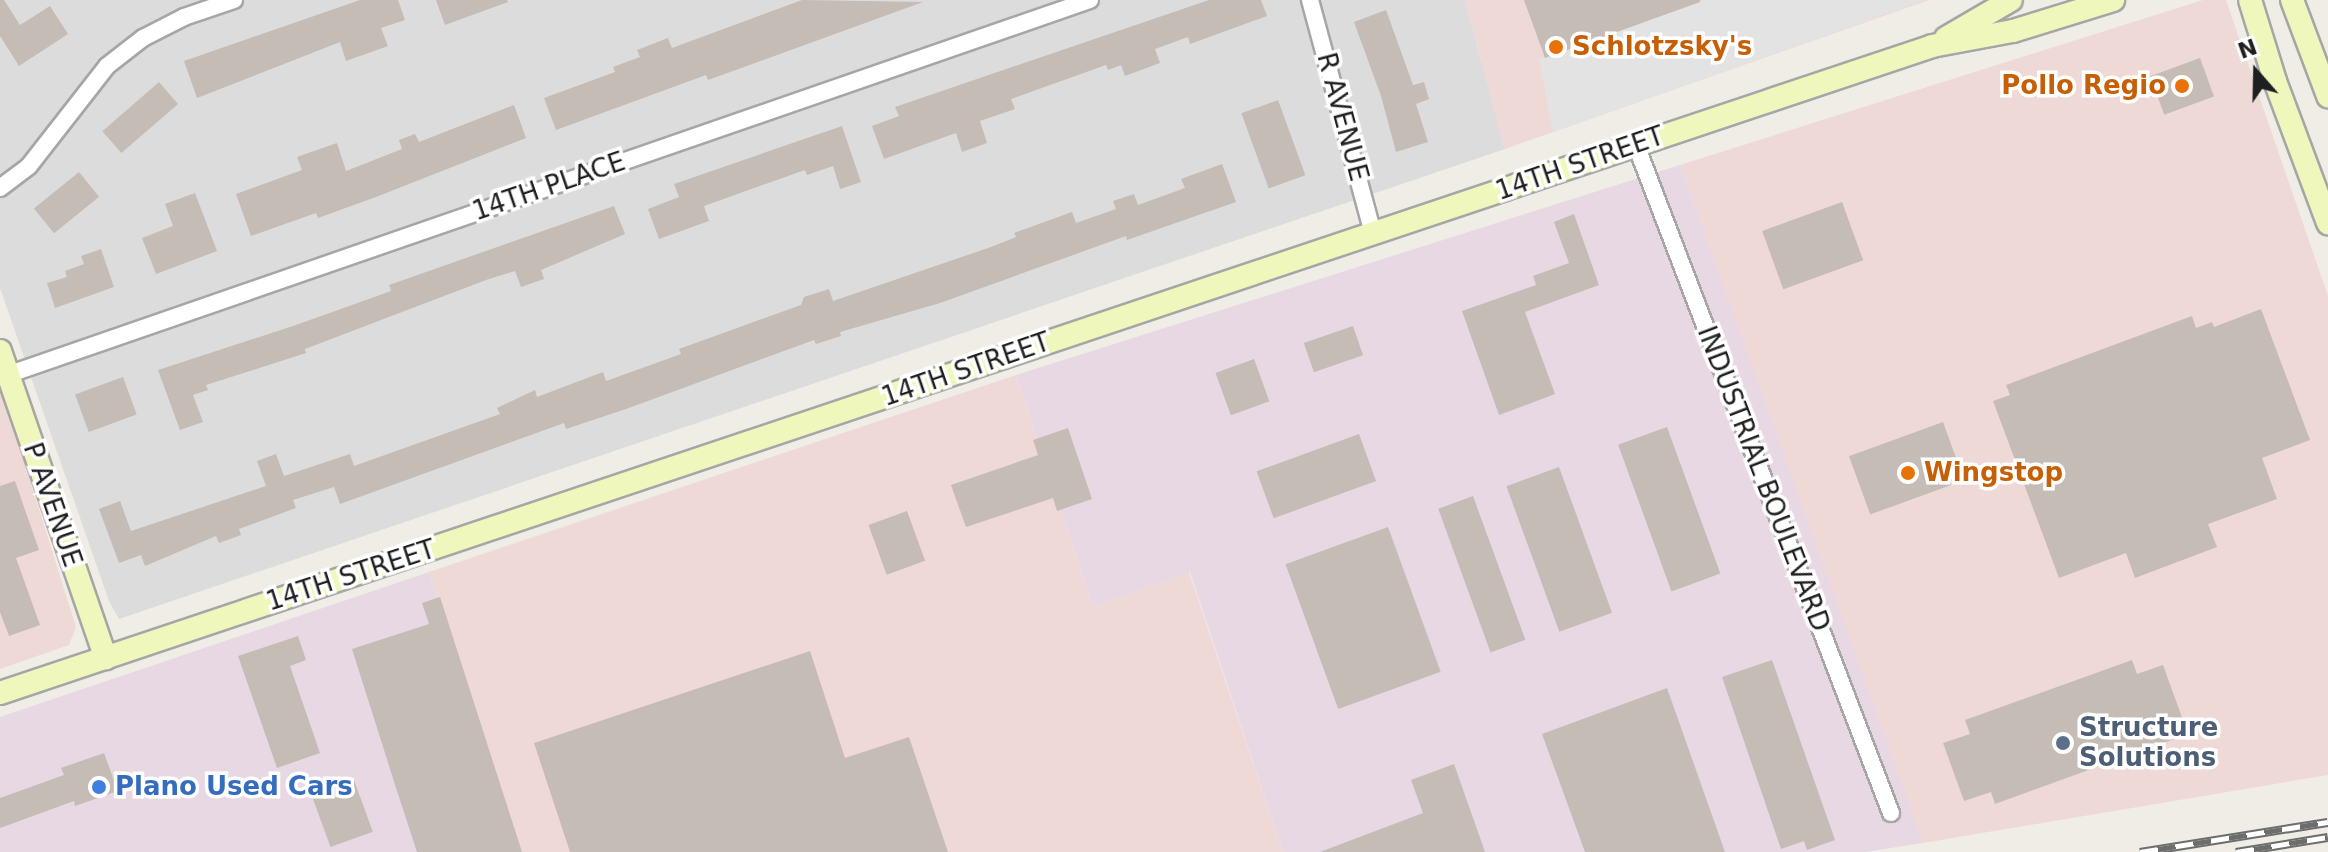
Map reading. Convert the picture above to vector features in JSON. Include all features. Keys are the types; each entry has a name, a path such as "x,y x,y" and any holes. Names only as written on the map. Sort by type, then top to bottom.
{"main road":[{"name":"14TH STREET","path":"1932,46 2011,0"},
{"name":"14TH STREET","path":"0,693 1932,46 2013,31 2113,0"},
{"path":"2250,0 2275,81 2328,223"},
{"path":"2292,0 2328,96"},
{"name":"P AVENUE","path":"0,351 106,658"}],"street":[{"path":"0,188 29,166 107,66 143,38 184,17 234,0"},
{"name":"14TH PLACE","path":"7,375 1090,0"},
{"name":"R AVENUE","path":"1310,0 1373,233"},
{"name":"INDUSTRIAL BOULEVARD","path":"1636,145 1891,813"}],"shaded area":[{"path":"0,0 1465,0 1505,149 119,619 109,601 0,288"},
{"path":"1465,0 1929,0 1505,149"},
{"path":"1705,0 1925,0 1553,132 1539,59"},
{"path":"2203,0 2226,0 2328,296 2328,775 1923,843 1871,708 1680,165"},
{"path":"1680,165 1923,843 1865,852 1283,852 1190,572 1093,607 1016,375"},
{"path":"1016,375 1093,607 1189,572 1283,852 517,852 429,572"},
{"path":"0,385 76,627 69,645 0,669"},
{"path":"429,572 517,852 0,852 0,717"}],"building":[{"path":"0,0 4,0 20,25 50,6 68,34 19,66 0,36"},
{"path":"360,0 398,0 405,20 381,28 388,46 346,61 340,42 197,98 184,61"},
{"path":"436,0 507,0 508,2 445,25"},
{"path":"802,0 923,2 708,80 706,75 556,130 544,98 615,72 613,67 640,57 637,50 668,38 672,48"},
{"path":"1209,0 1261,0 1267,16 1190,44 1188,37 1155,49 1160,63 1125,76 1121,65 1108,70 1106,65 1011,99 1015,109 980,121 987,143 962,152 956,133 884,159 872,126 899,116 895,107"},
{"path":"1524,0 1700,0 1700,2 1545,58"},
{"path":"1386,10 1413,85 1424,82 1429,99 1416,104 1428,142 1396,152 1381,96 1354,22"},
{"name":"Pollo Regio","path":"2200,58 2214,97 2164,115 2150,76"},
{"path":"159,82 178,104 121,153 102,131"},
{"path":"1278,100 1305,175 1269,189 1241,113"},
{"path":"514,105 526,138 318,218 316,213 251,236 236,194 302,170 297,157 337,143 346,171 402,149 399,140 415,134 419,142"},
{"path":"842,126 861,182 840,189 833,166 807,175 805,170 704,206 709,221 659,239 648,209 679,197 674,184"},
{"path":"1222,164 1236,202 1127,240 1126,236 940,303 840,332 841,336 816,344 814,340 566,429 564,423 340,504 334,487 293,500 296,508 239,529 241,535 219,543 216,536 145,566 141,555 119,563 99,509 120,501 131,531 266,486 257,461 276,454 284,476 350,454 354,466 500,414 497,408 535,390 537,397 603,372 606,381 681,354 679,349 801,305 804,297 829,289 833,301 991,247 1016,237 1014,233 1072,212 1076,223 1116,209 1113,201 1134,194 1138,205 1185,188 1181,179"},
{"path":"79,172 99,197 54,233 34,209"},
{"path":"195,193 217,251 156,274 142,238 173,226 165,204"},
{"path":"1842,202 1863,260 1783,289 1762,231"},
{"path":"614,206 625,234 541,270 544,279 521,287 515,271 486,280 305,349 306,353 206,385 208,390 193,395 203,422 180,430 158,370 391,291 389,285"},
{"path":"1574,214 1599,285 1525,312 1555,394 1499,415 1462,311 1536,285 1533,276 1569,263 1554,222"},
{"path":"101,249 114,287 55,308 47,283 67,277 65,271 84,264 81,256"},
{"path":"2261,309 2310,440 2262,458 2277,499 2208,524 2217,547 2135,578 2126,553 2059,578 1993,401 2010,395 2006,385 2192,316 2196,328 2212,322 2214,327"},
{"path":"1353,326 1363,355 1314,372 1304,343"},
{"path":"1254,359 1269,401 1231,415 1215,373"},
{"path":"123,377 137,415 89,432 75,394"},
{"path":"1943,422 1964,480 1870,514 1849,456"},
{"path":"1667,427 1720,574 1671,591 1618,445"},
{"path":"1068,428 1092,499 1057,511 1053,498 966,527 951,485 1038,455 1033,440"},
{"path":"1359,434 1376,481 1274,518 1257,471"},
{"path":"1559,467 1612,613 1559,632 1506,486"},
{"path":"15,481 39,550 16,558 40,625 9,636 0,612 0,486"},
{"path":"1473,496 1525,640 1491,652 1438,509"},
{"path":"907,511 925,561 887,575 868,525"},
{"path":"1388,527 1441,672 1338,709 1286,564"},
{"path":"440,597 522,852 417,852 397,791 352,649 429,624 422,603"},
{"path":"298,636 306,660 290,666 320,753 277,768 238,656"},
{"path":"810,651 845,758 909,737 948,852 570,852 534,743"},
{"path":"1772,660 1835,840 1807,850 1804,841 1781,849 1722,677"},
{"path":"2132,660 2137,674 2163,665 2188,734 1995,804 1991,792 1964,801 1943,743 1970,734 1965,720"},
{"path":"1667,688 1725,852 1585,852 1542,734"},
{"path":"104,753 118,791 75,806 74,801 0,828 0,798 64,775 61,768"},
{"path":"1454,764 1485,852 1320,852 1423,813 1411,780"},
{"path":"354,780 373,832 331,847 312,795"}],"railway":[{"path":"2140,852 2328,822"},
{"path":"2236,852 2328,837"}],"place":[{"name":"Schlotzsky's","path":"1556,47"},
{"name":"Pollo Regio","path":"2182,86"},
{"name":"Wingstop","path":"1908,473"},
{"name":"Structure Solutions","path":"2063,743"},
{"name":"Plano Used Cars","path":"99,787"}]}
